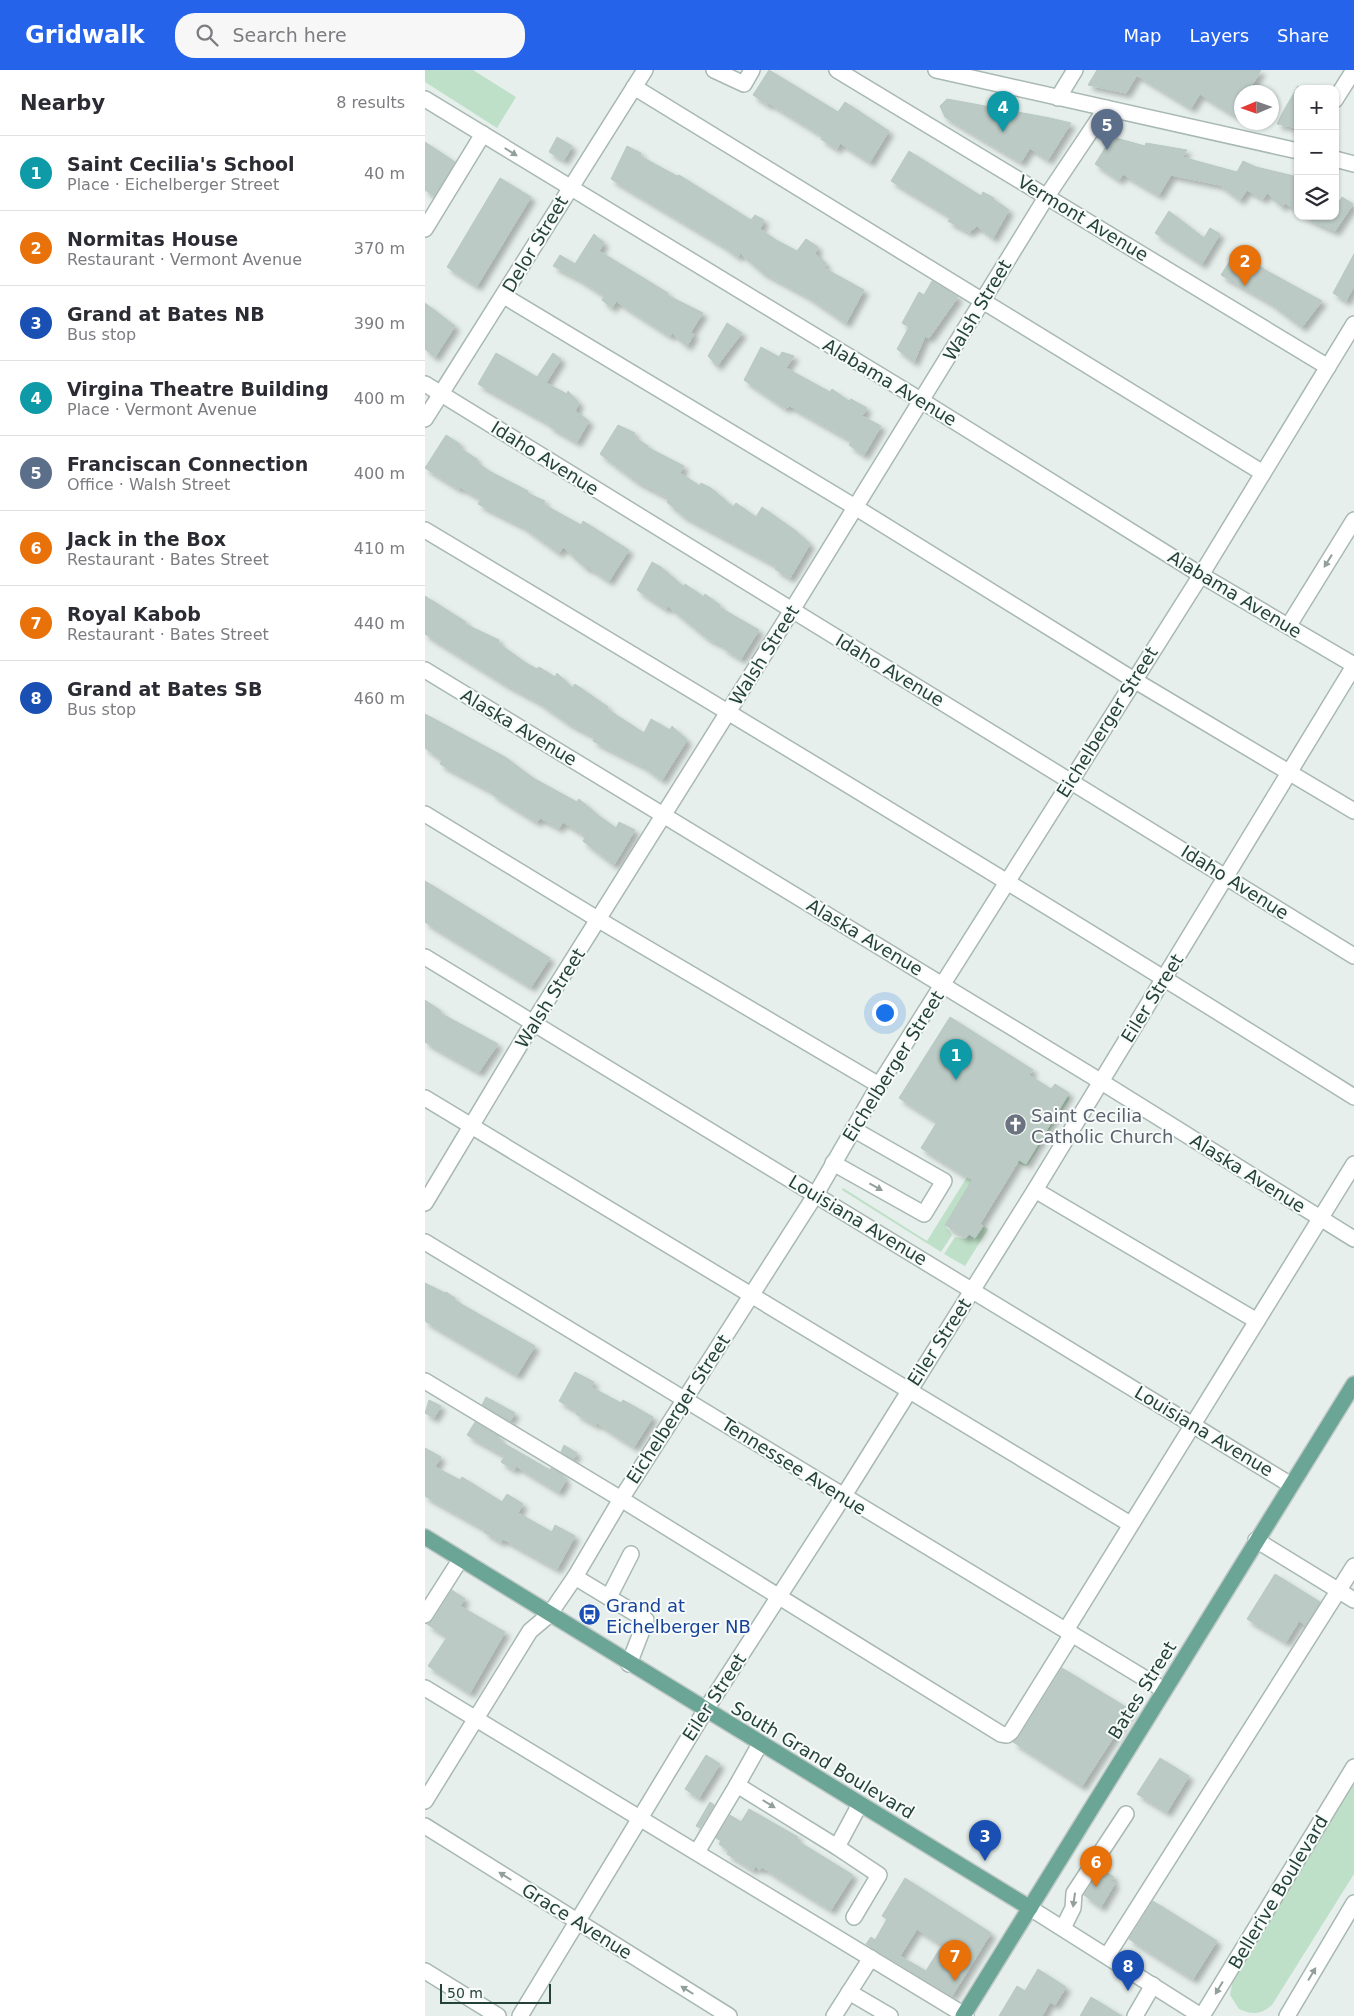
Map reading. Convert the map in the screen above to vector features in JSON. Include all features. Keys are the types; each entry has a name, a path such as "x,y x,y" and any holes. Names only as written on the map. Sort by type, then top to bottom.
{"main road":[{"name":"Bates Street","path":"964,2016 1354,1384"},
{"name":"South Grand Boulevard","path":"425,1538 1030,1908"}],"street":[{"name":"Delor Street","path":"425,419 645,70"},
{"path":"715,70 743,84 752,70"},
{"name":"Vermont Avenue","path":"837,70 1327,367"},
{"path":"936,70 1294,150"},
{"path":"1058,98 1075,70"},
{"path":"1339,93 1353,70"},
{"path":"634,87 1263,472"},
{"name":"Alabama Avenue","path":"425,99 922,401 1201,575 1289,625 1354,666"},
{"name":"Walsh Street","path":"425,1203 533,1023 665,815 1047,196 1106,108"},
{"path":"425,229 483,134"},
{"path":"1339,160 1354,164"},
{"path":"504,296 855,507 1134,680 1354,811"},
{"name":"Eichelberger Street","path":"425,1802 530,1631 549,1614 575,1577 684,1398 815,1194 879,1085 1201,575 1354,324"},
{"name":"Idaho Avenue","path":"425,384 1354,956"},
{"path":"1289,625 1354,520"},
{"path":"425,530 1164,978 1354,1097"},
{"name":"Eiler Street","path":"520,2016 705,1710 843,1497 907,1390 1035,1190 1354,666"},
{"name":"Alaska Avenue","path":"425,670 1100,1081 1354,1239"},
{"path":"425,814 599,920 879,1085"},
{"name":"Louisiana Avenue","path":"425,957 1291,1484"},
{"path":"425,1098 1129,1524"},
{"path":"833,1163 923,1214 943,1181 853,1129"},
{"path":"425,1381 621,1499 1001,1734 1007,1735 1069,1632 1129,1524 1354,1164"},
{"path":"1035,1190 1257,1321"},
{"name":"Tennessee Avenue","path":"425,1242 1164,1690"},
{"path":"1256,1540 1354,1600"},
{"path":"609,1597 631,1554"},
{"path":"425,1615 460,1560"},
{"path":"1107,1956 1354,1566"},
{"path":"575,1577 646,1620 629,1664"},
{"path":"425,1688 964,2016"},
{"path":"697,1852 760,1744"},
{"name":"Bellerive Boulevard","path":"1202,2016 1354,1767"},
{"path":"737,1785 879,1875 853,1917"},
{"path":"837,1847 860,1804"},
{"path":"1063,1928 1073,1908 1074,1893 1126,1814"},
{"name":"Grace Avenue","path":"425,1826 729,2016"},
{"path":"1287,2016 1354,1902"},
{"name":"South Grand Boulevard","path":"1030,1908 1202,2016"},
{"path":"834,2016 871,1958"},
{"path":"425,1971 498,2016"},
{"path":"1135,2016 1153,1985"},
{"path":"849,1992 890,2016"}],"green space":[{"path":"425,70 473,70 516,97 497,128 425,82"},
{"path":"1067,1096 1070,1098 1028,1165 1024,1166 1017,1162"},
{"path":"967,1177 973,1180 945,1225 952,1235 941,1252 842,1190 843,1188 927,1241"},
{"path":"983,1226 988,1229 965,1266 944,1254 955,1237 964,1239 969,1234 975,1238"},
{"path":"1354,1783 1354,1874 1272,2005 1264,2011 1256,2013 1239,2009 1230,1995 1233,1979"}],"building":[{"path":"769,70 838,112 845,102 889,131 870,162 840,143 837,149 821,139 823,136 753,95"},
{"path":"1097,70 1261,70 1252,85 1234,85 1234,115 1200,94 1191,108 1137,75 1126,93 1088,85"},
{"path":"1294,93 1294,127 1279,124 1284,110"},
{"path":"947,99 1071,123 1048,160 1030,148 1021,162 945,117 940,106"},
{"path":"557,137 572,146 564,160 549,152"},
{"path":"1112,137 1145,146 1146,143 1187,150 1182,157 1237,172 1243,161 1256,167 1294,176 1294,209 1285,203 1282,207 1267,193 1263,199 1247,190 1240,200 1220,185 1171,175 1159,195 1123,174 1119,180 1095,164"},
{"path":"425,142 455,162 434,196 425,190"},
{"path":"627,146 641,153 640,156 677,176 679,175 751,220 755,215 764,220 760,229 776,240 797,251 806,239 818,247 815,253 826,264 824,268 864,290 846,323 807,296 762,272 740,253 738,257 722,245 611,179"},
{"path":"909,151 981,196 983,192 994,198 1009,210 993,238 977,226 969,232 948,221 951,217 891,181"},
{"path":"500,178 531,197 477,286 447,267"},
{"path":"1342,197 1353,204 1335,231 1310,220 1339,220 1339,202"},
{"path":"1169,211 1204,238 1210,228 1220,234 1202,264 1155,233"},
{"path":"594,234 604,243 599,251 668,293 667,295 703,313 690,333 694,334 687,346 672,333 670,336 616,301 612,308 602,300 605,296 577,278 553,266 560,255 575,264"},
{"path":"1236,251 1267,271 1322,301 1302,327 1269,302 1221,275"},
{"path":"1354,254 1354,286 1346,301 1333,293"},
{"path":"932,281 958,297 929,338 925,336 914,362 897,349 909,327 902,323 919,292 924,295"},
{"path":"425,303 455,326 435,357 425,349"},
{"path":"727,323 742,333 717,366 708,356"},
{"path":"761,347 779,357 782,352 794,356 786,368 830,392 832,389 849,401 851,399 867,408 862,416 881,426 864,455 849,445 852,441 790,406 785,408 744,380"},
{"path":"496,353 537,377 553,353 561,359 546,383 567,394 568,391 579,403 575,411 589,421 577,442 549,426 550,424 478,384"},
{"path":"618,425 635,433 633,436 647,447 684,466 680,473 700,486 701,483 711,488 733,507 736,503 756,517 762,507 796,531 810,544 790,578 775,569 777,566 682,515 667,502 669,498 636,481 600,454"},
{"path":"446,435 460,444 458,447 477,459 475,461 489,471 528,491 527,493 545,501 543,504 581,525 583,521 629,550 609,581 588,567 587,569 563,547 559,553 522,526 478,504 481,499 460,487 459,489 425,468"},
{"path":"652,562 661,567 684,587 685,584 704,597 705,594 720,605 719,607 759,630 741,659 723,648 724,646 707,638 668,606 666,609 637,590"},
{"path":"425,596 466,622 465,624 499,640 498,643 526,663 537,669 539,667 555,677 557,673 572,688 575,684 608,707 607,709 644,733 651,719 670,730 672,726 687,740 662,780 643,766 593,741 595,737 568,723 537,701 505,684 425,634"},
{"path":"425,714 505,757 533,778 577,802 579,799 616,828 619,822 635,830 614,865 583,841 586,836 563,822 559,828 540,818 537,822 492,794 493,792 440,764 442,760 425,748"},
{"path":"425,881 550,958 531,987 425,922"},
{"path":"425,1000 441,1011 440,1013 498,1044 479,1072 425,1042"},
{"path":"950,1017 1033,1070 1029,1075 1051,1089 1055,1084 1069,1093 1026,1164 1019,1160 980,1224 983,1226 975,1238 969,1234 966,1238 945,1225 972,1180 921,1148 937,1122 899,1098"},
{"path":"425,1283 446,1292 455,1298 454,1300 535,1346 517,1375 425,1321"},
{"path":"575,1372 594,1382 591,1387 621,1403 623,1400 653,1417 634,1447 597,1423 596,1425 576,1414 577,1411 559,1401"},
{"path":"486,1397 515,1413 510,1421 482,1405"},
{"path":"429,1400 441,1406 434,1418 425,1413"},
{"path":"475,1422 500,1437 498,1440 550,1470 551,1468 564,1475 562,1478 566,1480 559,1492 516,1466 514,1470 501,1462 505,1456 467,1435"},
{"path":"564,1445 577,1453 573,1459 561,1452"},
{"path":"425,1448 441,1457 435,1467 460,1480 462,1477 502,1502 507,1494 523,1504 518,1513 552,1532 555,1525 575,1536 557,1569 503,1539 501,1542 484,1532 486,1530 425,1496"},
{"path":"1275,1574 1320,1602 1306,1625 1299,1621 1286,1642 1247,1619"},
{"path":"452,1590 465,1599 460,1606 505,1632 470,1693 428,1666 447,1637 427,1624 433,1620"},
{"path":"1062,1668 1131,1710 1082,1786 1013,1742 1019,1737"},
{"path":"706,1755 720,1764 699,1798 685,1789"},
{"path":"1160,1758 1189,1776 1167,1812 1137,1794"},
{"path":"710,1802 714,1805 700,1828 696,1826"},
{"path":"749,1809 798,1837 796,1840 853,1875 831,1910 762,1867 760,1870 755,1866 753,1870 727,1854 729,1851 719,1844 721,1841 716,1838 730,1815 741,1822"},
{"path":"1101,1869 1114,1877 1111,1881 1115,1883 1101,1907 1084,1895"},
{"path":"905,1878 991,1933 952,1996 866,1944 871,1937 875,1940 887,1919 882,1916","holes":["917,1929 942,1945 926,1971 900,1956"]},
{"path":"1153,1901 1217,1941 1193,1979 1129,1939"},
{"path":"1038,1969 1066,1987 1055,2005 1050,2002 1042,2016 999,2016 1017,1986 1025,1991"},
{"path":"1091,1997 1122,2016 1080,2016"}],"place":[{"name":"Virgina Theatre Building","path":"1003,132"},
{"name":"Franciscan Connection","path":"1107,150"},
{"name":"Normitas House","path":"1245,286"},
{"name":"Saint Cecilia's School","path":"956,1080"},
{"name":"Saint Cecilia Catholic Church","path":"1015,1125"},
{"name":"Grand at Eichelberger NB","path":"590,1615"},
{"name":"Grand at Bates NB","path":"985,1861"},
{"name":"Jack in the Box","path":"1096,1887"},
{"name":"Royal Kabob","path":"955,1981"},
{"name":"Grand at Bates SB","path":"1128,1991"}]}
